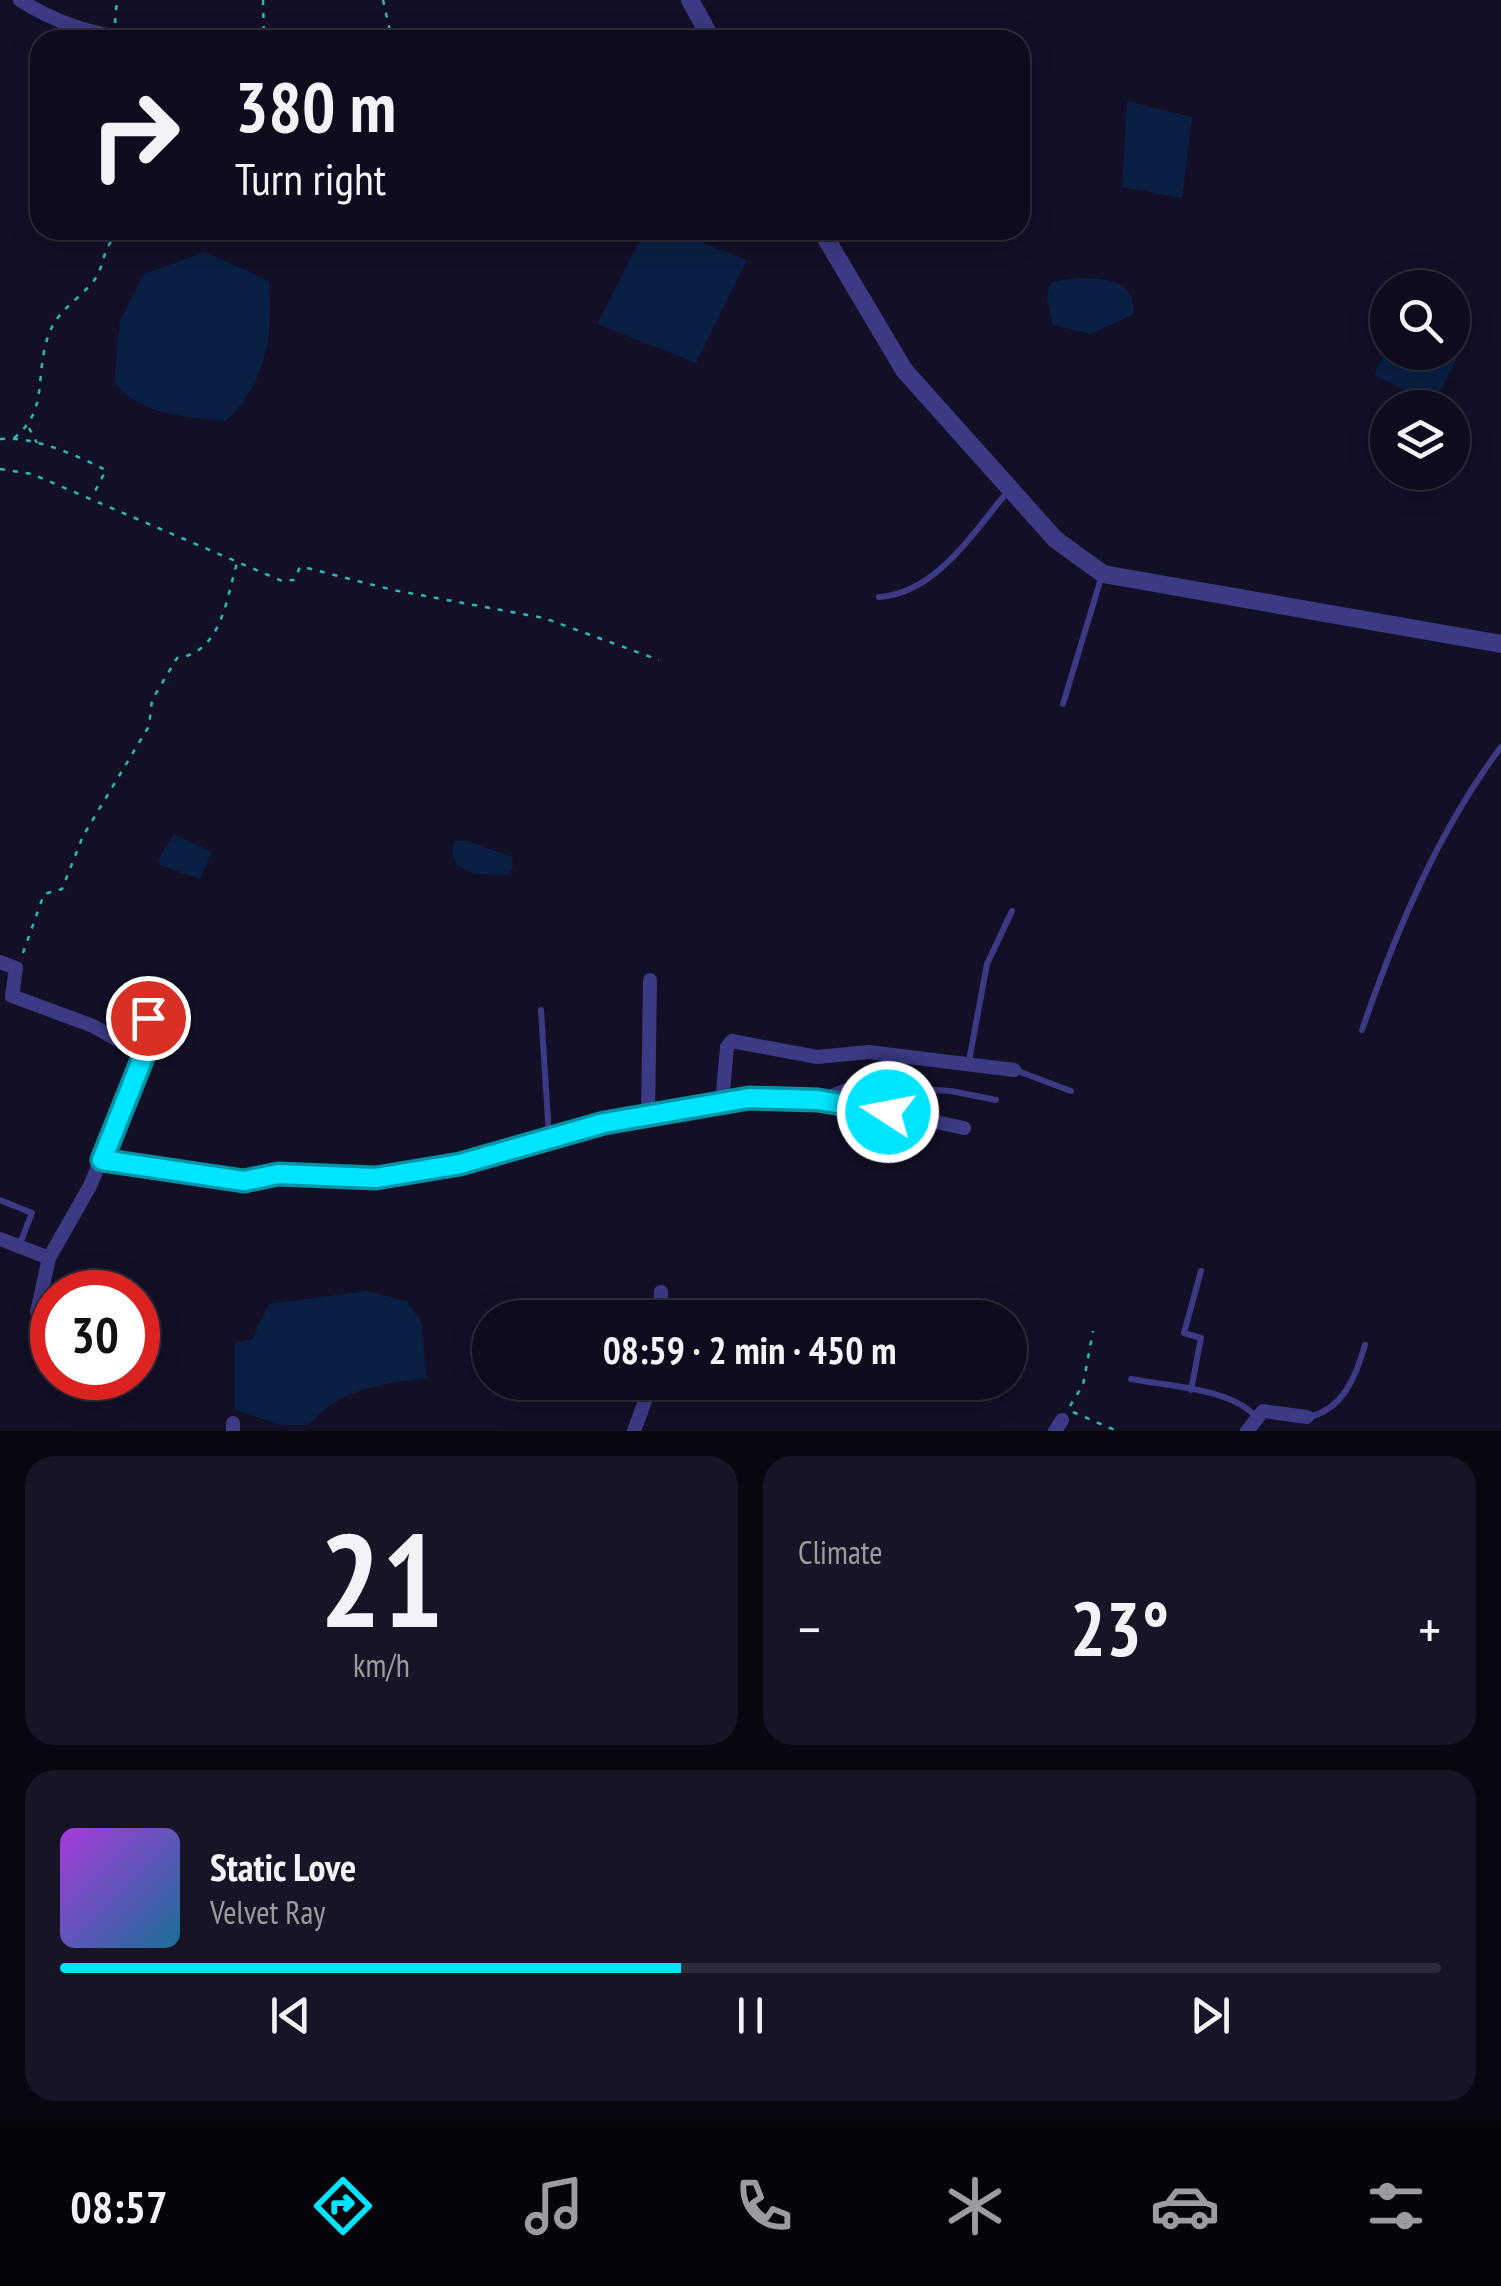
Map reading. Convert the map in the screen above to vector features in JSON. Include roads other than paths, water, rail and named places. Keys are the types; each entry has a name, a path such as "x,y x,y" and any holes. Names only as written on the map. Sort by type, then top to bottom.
{"street":[{"path":"20,0 48,18 88,30"},
{"path":"690,0 706,30"},
{"path":"827,240 904,370 1055,539 1102,574 1501,644"},
{"path":"0,962 16,968 12,996 93,1026 144,1055"},
{"path":"648,1117 650,980"},
{"path":"46,1270 49,1258 102,1160 144,1055 145,1028 154,1000"},
{"path":"722,1103 727,1048 732,1041 816,1056 869,1052 1014,1070"},
{"path":"102,1160 244,1181 278,1174 376,1178 460,1164 549,1137 749,1098 833,1101 964,1128"},
{"path":"0,1240 49,1258"},
{"path":"661,1292 661,1300"},
{"path":"634,1431 645,1400"},
{"path":"1246,1431 1255,1416 1263,1412 1307,1417"}],"lane":[{"path":"878,597 902,596 917,588 952,557 1010,489"},
{"path":"1064,704 1102,574"},
{"path":"1362,1030 1384,965 1425,872 1501,747"},
{"path":"968,1062 987,964 1012,912"},
{"path":"542,1010 549,1137"},
{"path":"1014,1070 1071,1091"},
{"path":"833,1101 834,1091 849,1086 951,1091 996,1100"},
{"path":"0,1200 32,1212 18,1247"},
{"path":"1191,1390 1201,1338 1184,1333 1201,1271"},
{"path":"1307,1417 1322,1414 1340,1399 1356,1376 1365,1346"},
{"path":"1130,1379 1191,1390 1246,1407 1255,1416"}],"water":[{"path":"1127,101 1192,117 1182,198 1122,187"},
{"path":"640,240 697,240 747,260 696,363 597,324"},
{"path":"205,252 269,281 270,320 259,374 226,421 165,413 138,402 114,382 120,321 144,274"},
{"path":"1078,278 1109,280 1124,287 1133,302 1134,314 1091,334 1053,325 1047,299 1050,282"},
{"path":"1376,370 1451,370 1440,390 1405,390 1374,375"},
{"path":"174,834 212,852 200,879 160,865 158,860"},
{"path":"455,841 468,841 512,857 513,868 507,875 474,874 456,864 452,851"},
{"path":"367,1291 407,1301 422,1323 426,1378 377,1386 347,1396 309,1425 281,1425 235,1410 235,1343 252,1339 269,1304"}]}
